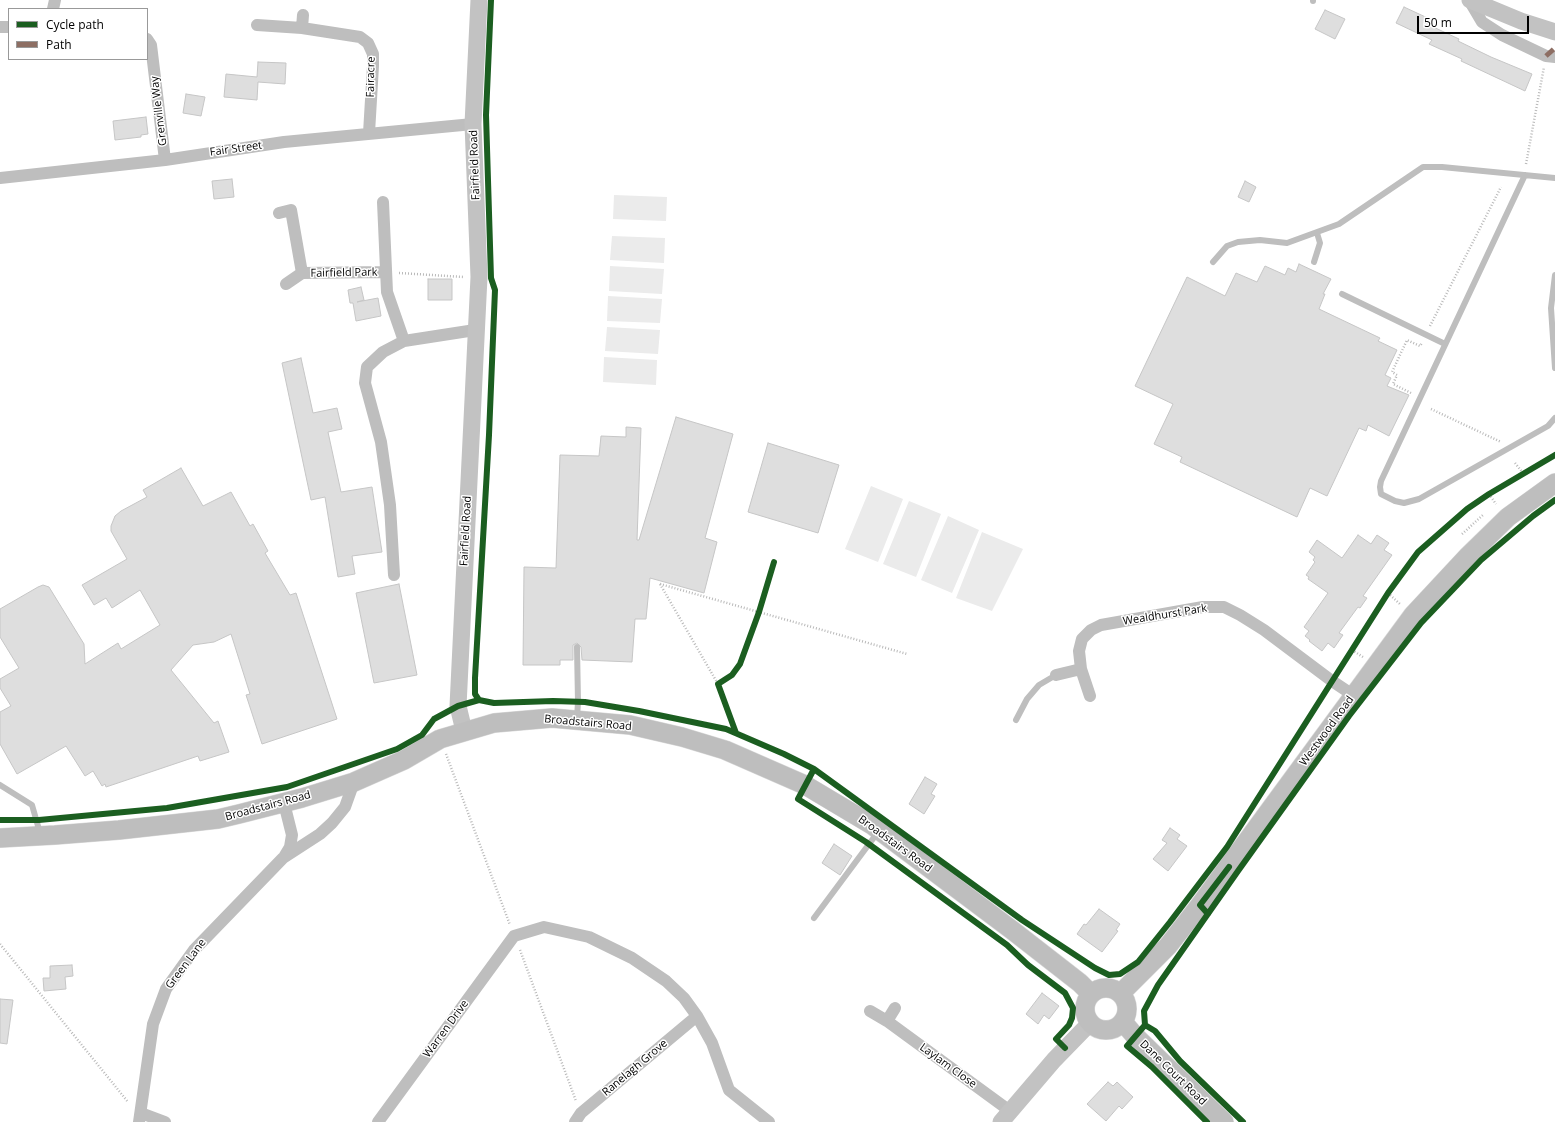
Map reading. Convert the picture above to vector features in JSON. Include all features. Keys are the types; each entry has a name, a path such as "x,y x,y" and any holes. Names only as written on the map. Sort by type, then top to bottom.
{"main road":[{"name":"Westwood Road","path":"1121,993 1168,946 1200,905 1413,615 1467,557 1508,517 1554,483"},
{"name":"Broadstairs Road","path":"0,838 119,830 218,819 284,803 354,782 404,760 440,739 494,723 521,719 552,718 630,725 682,737 725,750 805,785 879,831 1012,930 1080,983 1091,994"},
{"path":"1109,988 1121,993 1127,1004 1128,1010 1123,1022 1113,1029 1107,1030 1100,1029 1090,1022 1085,1011 1087,999 1091,994 1096,990 1109,988"},
{"name":"Dane Court Road","path":"1123,1022 1135,1036 1224,1122"}],"street":[{"name":"Fairfield Road","path":"464,731 458,706 475,330 479,277 473,124 479,0"},
{"path":"1470,0 1521,21 1555,32"},
{"path":"1470,0 1482,22 1502,35 1551,57"},
{"path":"302,28 303,15"},
{"name":"Fairacre","path":"257,25 302,28 360,37 368,43 373,54 369,133"},
{"name":"Grenville Way","path":"148,41 151,45 165,160"},
{"name":"Fair Street","path":"0,178 165,160 284,142 473,124"},
{"name":"Fairfield Park","path":"383,202 387,292 404,341"},
{"name":"Fairfield Park","path":"279,213 291,210 302,273"},
{"name":"Fairfield Park","path":"286,284 302,273 385,272"},
{"path":"394,575 390,505 382,450 365,383 367,367 383,352 404,341 475,330"},
{"name":"Wealdhurst Park","path":"1090,696 1081,669 1078,652 1082,639 1091,630 1101,625 1203,608 1224,607 1264,630 1326,677 1353,695"},
{"path":"1056,675 1081,669"},
{"name":"Green Lane","path":"140,1118 153,1024 166,989 194,950 283,858 320,834 332,823 345,807 354,782"},
{"path":"284,803 292,835 303,838 320,834"},
{"name":"Green Lane","path":"283,858 290,846 292,835"},
{"name":"Warren Drive","path":"378,1122 514,936 544,927 590,937 632,958 666,981 684,998 697,1016"},
{"path":"887,1021 895,1008"},
{"name":"Laylam Close","path":"870,1011 887,1021 1006,1116"},
{"path":"697,1016 712,1043 729,1090 769,1122"},
{"name":"Ranelagh Grove","path":"575,1122 581,1114 697,1016"},
{"path":"1006,1116 1054,1060 1090,1022"},
{"path":"140,1118 164,1122"}],"lane":[{"path":"1213,262 1227,246 1238,242 1260,240 1287,243 1339,224 1424,167 1555,178"},
{"path":"1525,175 1381,481 1381,494 1386,498 1404,503 1419,499 1548,426 1555,418"},
{"path":"1314,262 1320,243 1317,233"},
{"path":"1555,275 1551,308 1555,368"},
{"path":"1342,294 1445,344"},
{"path":"577,647 577,720"},
{"path":"1016,720 1027,699 1039,685 1056,675"},
{"path":"0,785 32,805 41,836"},
{"path":"814,918 879,831"}],"path":[{"path":"1519,163 1527,164 1551,57"},
{"path":"1410,398 1412,394 1393,384 1397,375 1392,372 1407,340 1420,346 1501,187"},
{"path":"385,272 479,277"},
{"path":"1432,409 1504,443"},
{"path":"1515,463 1523,474"},
{"path":"1516,478 1529,470"},
{"path":"1491,509 1497,504 1486,496 1496,490"},
{"path":"1462,534 1485,514"},
{"path":"720,691 720,682 660,584 907,654"},
{"path":"1384,600 1392,587"},
{"path":"757,619 761,605"},
{"path":"1348,656 1356,643"},
{"path":"0,944 140,1118"}],"shaded area":[{"path":"614,195 667,197 666,221 613,219"},
{"path":"612,236 665,238 664,263 610,260"},
{"path":"610,266 664,269 662,294 609,291"},
{"path":"608,296 662,299 660,323 607,321"},
{"path":"607,327 660,330 658,354 605,351"},
{"path":"604,357 657,360 656,385 603,382"},
{"path":"871,486 903,499 878,562 845,549"},
{"path":"909,501 941,514 916,577 883,564"},
{"path":"948,516 979,530 952,593 921,580"},
{"path":"982,532 1023,549 992,611 956,598"}],"building":[{"path":"1404,7 1432,20 1429,25 1459,39 1458,41 1532,74 1525,91 1461,61 1462,59 1429,44 1432,40 1396,23"},
{"path":"1325,10 1345,19 1335,39 1315,29"},
{"path":"258,62 286,63 285,84 258,82 257,100 224,97 226,74 257,77"},
{"path":"186,94 205,97 201,116 183,113"},
{"path":"146,117 148,134 141,135 141,137 115,140 113,121"},
{"path":"232,179 234,197 214,199 212,181"},
{"path":"1245,181 1256,187 1249,202 1238,197"},
{"path":"1299,264 1331,279 1323,294 1325,294 1319,309 1380,338 1378,341 1397,350 1385,375 1391,378 1387,386 1409,395 1389,436 1368,425 1366,431 1359,428 1327,496 1310,488 1297,517 1180,462 1182,457 1154,444 1173,404 1135,386 1187,277 1225,296 1236,273 1257,282 1265,266 1285,275 1288,268 1296,272"},
{"path":"428,279 452,279 452,300 428,300"},
{"path":"361,287 364,300 357,302 378,298 381,316 356,321 353,303 350,303 348,290"},
{"path":"301,358 313,413 337,408 342,429 328,432 341,492 372,487 382,552 352,556 355,574 338,577 325,497 311,500 282,363"},
{"path":"676,417 733,434 705,538 717,542 704,593 650,578 646,619 635,619 632,662 582,660 581,647 577,643 573,645 573,660 560,660 560,665 523,665 524,567 556,568 560,455 599,456 601,436 626,437 626,427 641,428 637,540 639,540"},
{"path":"768,443 839,465 818,533 748,512"},
{"path":"181,468 203,506 231,492 250,526 253,524 268,551 265,553 290,595 296,593 337,719 262,744 246,695 250,694 231,634 214,642 193,645 171,670 214,723 218,721 229,752 200,761 198,756 106,787 105,784 102,786 93,771 85,776 66,746 17,774 0,744 0,712 11,706 0,688 0,679 19,668 0,637 0,609 38,587 43,585 49,587 84,644 85,664 118,643 121,649 160,625 140,590 112,608 106,598 94,605 82,585 127,559 111,531 111,526 115,516 121,511 147,497 143,490"},
{"path":"1358,535 1371,544 1377,535 1389,543 1384,550 1392,555 1363,596 1367,598 1360,608 1358,607 1339,633 1343,635 1334,648 1328,643 1322,651 1305,636 1309,631 1304,627 1328,593 1308,579 1309,577 1306,575 1315,562 1313,560 1315,557 1309,552 1317,540 1342,558"},
{"path":"399,584 417,675 374,683 356,593"},
{"path":"925,777 937,784 931,794 935,796 924,814 909,804"},
{"path":"1170,828 1180,835 1177,839 1187,846 1168,871 1153,859 1167,843 1162,840"},
{"path":"834,844 852,856 840,875 822,863"},
{"path":"1099,909 1120,924 1116,930 1118,931 1102,952 1077,934 1084,924 1086,925"},
{"path":"72,965 73,976 65,977 66,989 44,991 43,978 50,978 50,966"},
{"path":"1042,993 1059,1006 1049,1019 1044,1015 1038,1024 1026,1014"},
{"path":"0,999 13,1000 7,1044 0,1043"},
{"path":"1108,1082 1113,1086 1117,1082 1133,1097 1122,1109 1119,1106 1106,1121 1087,1104"}],"marked path":[{"path":"1546,56 1555,48"}],"cycle path":[{"path":"479,700 475,694 475,678 489,435 495,290 491,278 486,115 491,0"},
{"path":"0,820 39,820 167,808 287,787 397,749 422,735 434,719 458,706 479,700 494,703 553,701 585,702 639,711 726,729 784,754 814,769 1022,920 1095,968 1109,975 1120,974 1138,962 1227,847 1388,593 1418,552 1467,509 1489,494 1555,455"},
{"path":"1243,1122 1180,1061 1155,1031 1145,1025 1144,1011 1158,985 1238,871 1349,716 1421,623 1481,560 1533,516 1555,500"},
{"path":"736,733 718,684 732,675 740,664 759,612 774,562"},
{"path":"814,769 798,799 866,842 1007,945 1028,965 1065,993 1073,1008 1072,1018 1069,1025 1056,1039 1065,1048"},
{"path":"1208,914 1200,905 1229,867"},
{"path":"1145,1025 1127,1046 1152,1067 1207,1122"}]}
